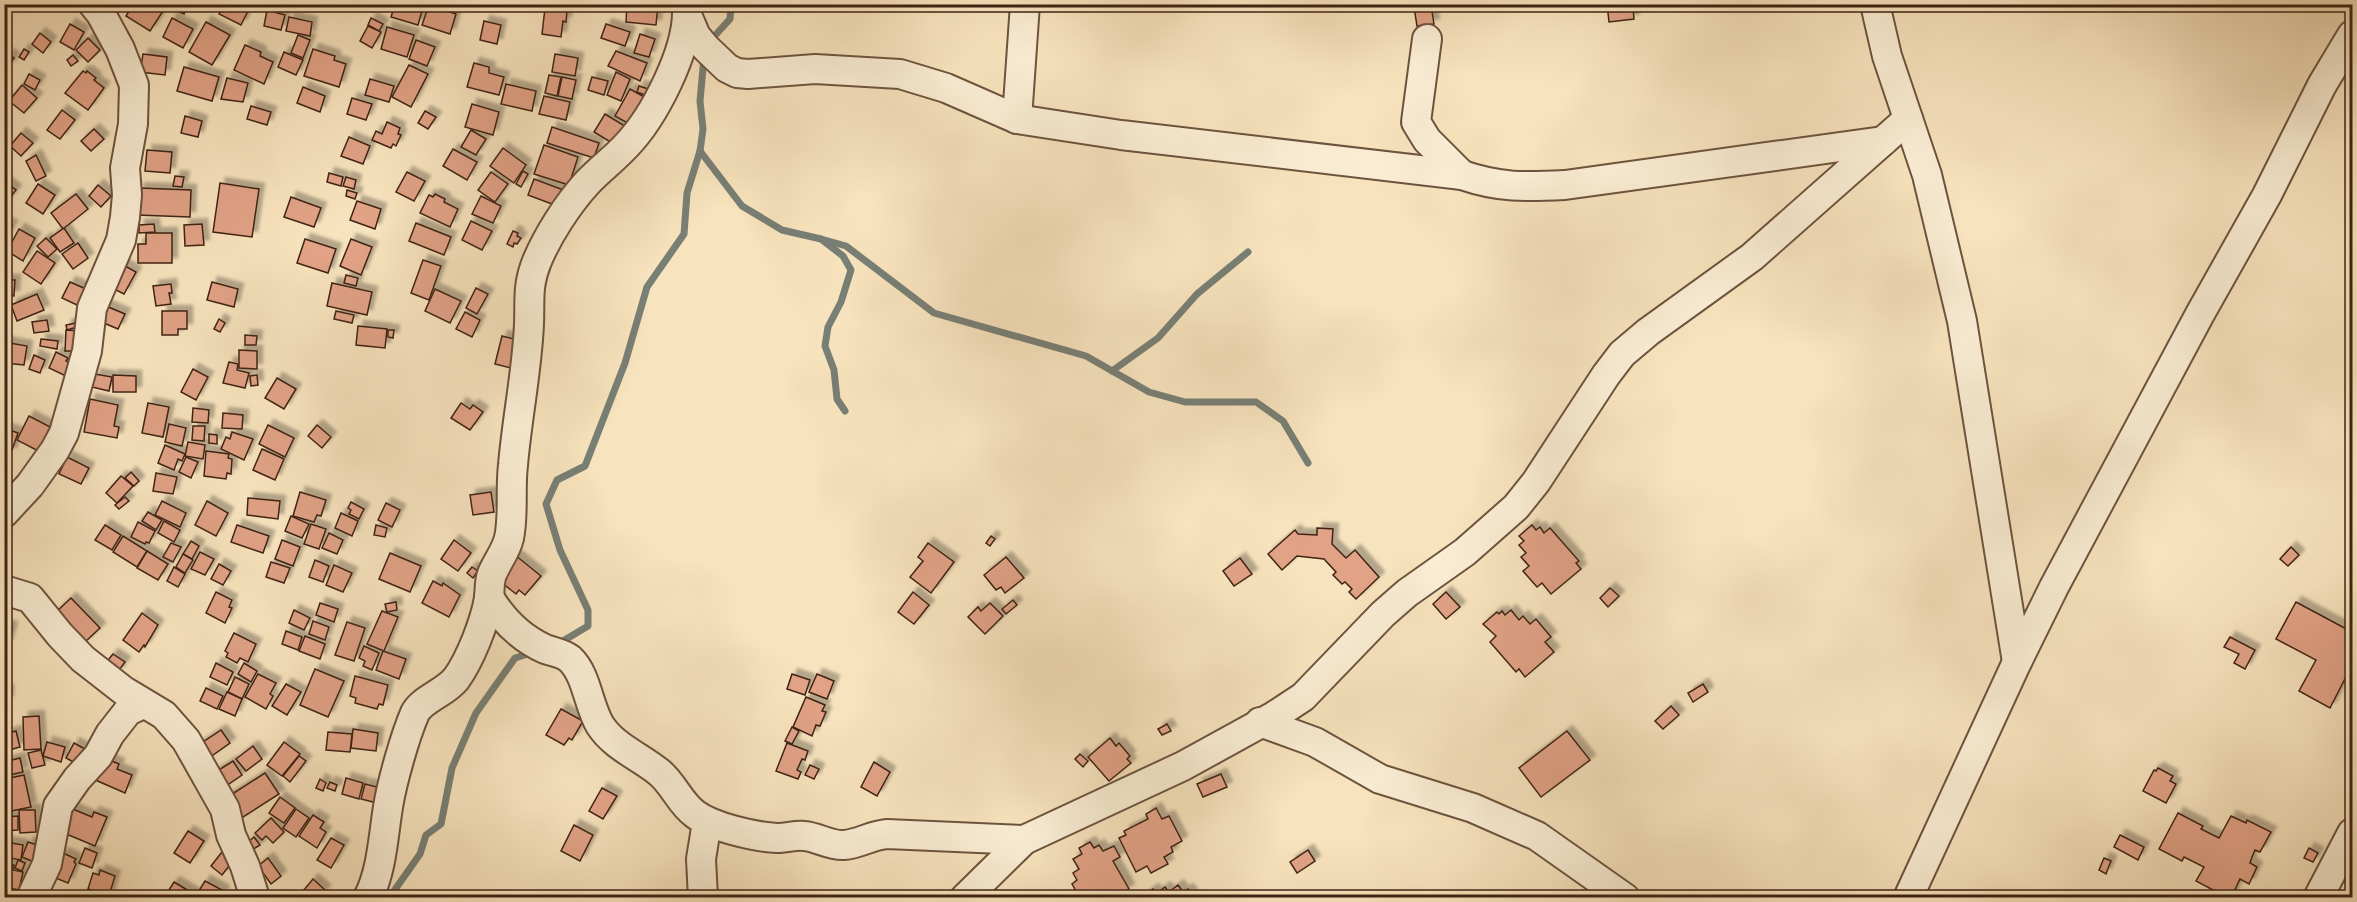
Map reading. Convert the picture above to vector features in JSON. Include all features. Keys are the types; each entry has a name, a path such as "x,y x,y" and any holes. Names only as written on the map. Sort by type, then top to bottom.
{"street":[{"path":"1017,119 1025,4"},
{"path":"1875,4 1887,56 1927,175 1964,331 2017,662"},
{"path":"4,513 30,485 55,450 63,433 87,351 92,308 121,240 127,195 125,168 133,124 134,85 102,8"},
{"path":"687,10 696,36 727,68 737,73 815,69 900,74 946,88 1017,119 1121,135 1462,175 1516,188 1565,185 1883,141"},
{"path":"368,897 377,875 389,803 417,710 425,702 447,689 457,678 480,631 493,573 509,537 512,467 529,322 528,292 537,262 545,245 585,185 627,146 646,119 665,86 680,49 687,10"},
{"path":"1908,897 2054,587 2267,195 2322,85 2352,35"},
{"path":"1427,39 1416,122 1427,140 1462,175"},
{"path":"965,897 1024,840 1183,766 1274,716 1303,697 1383,614 1407,593 1473,545 1516,507 1536,482 1622,354 1647,332 1752,257 1908,119"},
{"path":"4,590 30,598 83,659 105,678 143,704 164,715 186,740 225,808 231,834 255,897"},
{"path":"489,597 496,610 526,638 569,659 578,670 600,726 610,737 659,773 670,783 684,805 707,822 761,836 778,838 803,836 841,846 876,835 887,834 1024,840"},
{"path":"30,897 47,864 58,806 77,779 98,756 110,734 128,711 143,704"},
{"path":"1260,722 1316,742 1380,779 1473,808 1537,836 1626,897"},
{"path":"703,897 701,859 707,822"},
{"path":"2318,897 2352,833"}],"building":[{"path":"133,4 152,4 163,11 150,31 126,16"},
{"path":"168,4 188,4 184,14 168,7"},
{"path":"223,4 243,4 250,7 241,25 219,14"},
{"path":"313,4 334,4 332,11"},
{"path":"351,4 376,4 373,12"},
{"path":"395,4 423,7 418,25 391,17"},
{"path":"627,4 658,4 656,25 626,22"},
{"path":"1607,4 1638,4 1638,7 1633,8 1634,19 1609,22"},
{"path":"429,5 456,14 450,34 422,25"},
{"path":"1431,5 1434,24 1417,26 1414,7"},
{"path":"545,8 567,11 561,37 542,34"},
{"path":"267,10 285,15 281,30 264,26"},
{"path":"289,17 312,22 310,36 286,31"},
{"path":"172,18 193,29 183,48 163,37"},
{"path":"371,18 383,24 379,31 368,25"},
{"path":"484,21 501,25 497,44 480,40"},
{"path":"206,22 230,35 212,65 189,52"},
{"path":"70,24 84,32 74,50 60,42"},
{"path":"606,24 630,32 625,46 601,38"},
{"path":"368,26 381,32 372,48 360,41"},
{"path":"387,27 414,35 407,57 381,49"},
{"path":"40,33 51,42 43,53 32,44"},
{"path":"640,34 655,39 649,57 634,53"},
{"path":"298,35 310,40 303,58 291,53"},
{"path":"88,38 100,50 88,62 76,50"},
{"path":"416,40 435,47 427,66 409,59"},
{"path":"245,45 261,52 260,56 273,62 264,84 234,70"},
{"path":"24,49 29,52 24,60 19,57"},
{"path":"313,49 335,56 334,60 346,64 339,87 304,76"},
{"path":"616,51 647,63 640,81 608,66"},
{"path":"284,52 303,60 296,75 278,67"},
{"path":"9,54 14,58 9,66 4,63"},
{"path":"143,54 167,57 165,75 140,72"},
{"path":"555,54 578,58 575,76 552,72"},
{"path":"73,55 78,61 71,66 67,60"},
{"path":"474,63 489,67 489,73 504,77 499,95 467,87"},
{"path":"409,65 428,74 411,107 392,97"},
{"path":"184,67 219,77 212,101 177,91"},
{"path":"83,71 86,73 87,71 96,78 94,80 104,88 88,110 65,93"},
{"path":"616,72 630,79 621,101 607,95"},
{"path":"29,74 40,80 35,90 24,84"},
{"path":"549,75 561,77 557,96 545,93"},
{"path":"562,77 576,80 572,99 558,96"},
{"path":"592,77 608,81 604,95 588,90"},
{"path":"227,78 248,83 243,102 221,99"},
{"path":"370,79 394,86 389,102 365,95"},
{"path":"506,84 536,91 532,111 501,104"},
{"path":"22,85 37,98 24,113 9,101"},
{"path":"639,86 648,89 645,95 637,92"},
{"path":"303,87 325,96 320,112 297,103"},
{"path":"630,89 646,98 631,125 615,116"},
{"path":"544,96 570,102 566,120 539,114"},
{"path":"352,98 372,104 366,120 347,114"},
{"path":"472,104 499,112 493,135 465,127"},
{"path":"251,106 271,112 267,125 247,119"},
{"path":"62,110 75,120 60,139 47,130"},
{"path":"425,111 436,117 428,129 418,123"},
{"path":"605,114 628,128 617,146 594,132"},
{"path":"185,116 202,121 198,137 181,133"},
{"path":"387,122 400,128 398,134 401,135 396,146 393,144 391,148 372,140 376,131 382,134"},
{"path":"552,127 599,143 594,158 547,143"},
{"path":"94,129 104,139 91,151 81,141"},
{"path":"471,130 486,139 476,155 461,147"},
{"path":"21,133 33,143 21,156 10,146"},
{"path":"349,137 370,146 363,164 341,156"},
{"path":"544,145 578,157 569,185 534,174"},
{"path":"503,148 526,165 514,183 490,166"},
{"path":"453,149 477,162 467,180 443,166"},
{"path":"147,150 172,152 170,173 145,171"},
{"path":"36,155 46,176 36,181 26,161"},
{"path":"523,171 528,174 521,187 516,184"},
{"path":"407,172 425,181 414,201 396,192"},
{"path":"491,172 508,184 495,202 478,190"},
{"path":"329,173 343,177 341,186 327,182"},
{"path":"175,176 184,177 182,187 173,186"},
{"path":"346,177 356,180 354,189 343,186"},
{"path":"534,179 566,191 560,207 528,195"},
{"path":"4,181 16,190 4,205"},
{"path":"220,183 259,189 252,237 213,232"},
{"path":"38,184 55,195 43,214 26,203"},
{"path":"98,185 111,196 101,207 89,196"},
{"path":"139,188 191,190 190,217 137,215"},
{"path":"347,190 357,193 355,199 346,196"},
{"path":"76,194 88,209 63,229 51,213"},
{"path":"435,194 458,209 450,227 420,213 429,195 433,197"},
{"path":"481,196 501,206 493,223 472,214"},
{"path":"291,197 321,208 314,227 284,217"},
{"path":"357,201 381,209 375,229 350,220"},
{"path":"471,221 492,231 482,250 462,240"},
{"path":"4,222 12,226 4,240"},
{"path":"416,223 451,237 444,255 409,241"},
{"path":"154,224 155,232 139,233 139,225"},
{"path":"202,224 204,245 185,246 184,225"},
{"path":"64,228 74,243 60,252 50,238"},
{"path":"19,229 35,238 23,261 7,251"},
{"path":"513,231 521,238 517,244 514,243 513,247 507,244"},
{"path":"146,233 172,233 172,263 138,263 138,244 146,244"},
{"path":"46,238 57,249 48,257 37,246"},
{"path":"305,239 336,249 328,273 297,263"},
{"path":"351,239 372,247 361,275 340,266"},
{"path":"78,243 88,258 73,269 62,254"},
{"path":"37,251 55,263 41,284 23,272"},
{"path":"423,260 441,266 429,300 411,293"},
{"path":"118,262 136,272 124,294 106,285"},
{"path":"346,275 358,278 356,286 344,283"},
{"path":"4,280 15,280 14,296 4,295"},
{"path":"70,282 86,289 79,306 62,298"},
{"path":"212,282 238,289 234,307 207,300"},
{"path":"332,283 372,292 367,315 327,306"},
{"path":"171,284 172,293 169,293 171,304 156,306 153,286"},
{"path":"476,288 488,294 477,314 466,308"},
{"path":"435,289 461,301 450,323 425,311"},
{"path":"37,294 44,310 17,321 11,305"},
{"path":"106,306 125,314 118,329 99,321"},
{"path":"162,311 187,311 187,329 178,329 178,335 162,335"},
{"path":"336,311 354,315 352,323 334,319"},
{"path":"465,312 480,320 472,337 456,329"},
{"path":"219,319 225,323 220,332 214,329"},
{"path":"47,320 49,331 34,333 32,322"},
{"path":"76,323 77,327 67,330 66,325"},
{"path":"358,326 387,329 385,348 356,345"},
{"path":"66,330 83,331 82,351 65,351"},
{"path":"388,330 394,330 393,338 388,337"},
{"path":"245,335 257,336 256,345 245,345"},
{"path":"502,336 522,341 515,369 495,364"},
{"path":"41,339 58,341 57,349 40,346"},
{"path":"4,342 27,346 24,365 4,363"},
{"path":"239,350 257,351 257,369 239,368"},
{"path":"56,352 68,358 66,361 74,365 68,377 49,368"},
{"path":"34,355 45,360 40,373 29,369"},
{"path":"229,362 238,364 237,370 249,373 245,388 223,383"},
{"path":"193,369 208,377 196,400 181,392"},
{"path":"95,374 112,377 109,391 92,387"},
{"path":"113,375 136,376 136,392 113,392"},
{"path":"257,375 258,385 251,386 250,376"},
{"path":"277,378 296,389 284,409 265,398"},
{"path":"90,399 118,405 114,426 119,427 117,438 84,432"},
{"path":"148,403 169,407 163,437 142,433"},
{"path":"461,403 470,409 473,405 483,412 470,430 451,418"},
{"path":"193,408 209,410 208,423 192,422"},
{"path":"223,413 243,415 242,429 222,428"},
{"path":"29,416 56,430 44,454 17,440"},
{"path":"169,424 186,428 182,446 165,442"},
{"path":"268,425 294,438 285,457 259,444"},
{"path":"317,425 331,437 322,448 308,436"},
{"path":"193,426 205,426 204,441 192,440"},
{"path":"4,428 18,433 11,453 4,450"},
{"path":"232,432 253,439 244,460 221,449 226,437 230,439"},
{"path":"209,434 217,435 217,444 209,443"},
{"path":"188,442 205,445 203,459 185,456"},
{"path":"165,445 185,454 182,461 178,459 174,470 158,463"},
{"path":"262,449 284,459 275,480 253,470"},
{"path":"206,451 229,454 228,458 232,459 231,474 227,473 226,479 204,476"},
{"path":"67,457 89,468 81,484 59,474"},
{"path":"186,457 198,462 191,478 179,472"},
{"path":"131,472 139,481 134,486 125,478"},
{"path":"156,473 177,477 173,494 153,491"},
{"path":"121,476 133,486 117,503 106,493"},
{"path":"300,492 326,500 321,516 317,515 314,522 293,516"},
{"path":"491,492 494,512 473,515 470,495"},
{"path":"125,497 129,501 119,509 115,505"},
{"path":"248,498 280,501 278,519 247,515"},
{"path":"162,501 186,513 180,527 155,515"},
{"path":"207,501 228,513 216,536 195,525"},
{"path":"351,502 364,509 359,519 349,514 351,510 348,508"},
{"path":"386,503 400,510 392,527 378,520"},
{"path":"148,512 162,520 156,530 142,521"},
{"path":"341,513 358,521 352,536 335,528"},
{"path":"291,516 309,524 302,538 285,531"},
{"path":"164,521 180,530 174,542 158,533"},
{"path":"138,522 155,531 149,543 145,544 131,537"},
{"path":"311,524 326,529 319,549 304,544"},
{"path":"105,525 121,535 112,550 95,540"},
{"path":"237,525 269,536 263,553 231,542"},
{"path":"376,525 387,528 385,537 374,535"},
{"path":"1532,525 1536,530 1540,527 1544,533 1550,528 1579,561 1576,563 1581,569 1551,594 1542,583 1537,587 1523,571 1529,566 1521,557 1526,553 1519,545 1524,541 1519,536"},
{"path":"1317,528 1333,529 1332,544 1346,558 1355,550 1379,577 1356,599 1349,592 1352,589 1345,582 1342,584 1333,575 1336,572 1324,559 1297,556 1282,570 1268,554 1295,530 1298,534 1317,535"},
{"path":"329,533 343,540 337,554 322,548"},
{"path":"123,536 147,551 137,567 113,552"},
{"path":"991,536 995,539 990,546 986,543"},
{"path":"282,540 300,547 293,566 275,559"},
{"path":"454,540 471,553 458,571 441,559"},
{"path":"191,541 199,546 192,559 183,554"},
{"path":"171,543 181,547 173,562 163,557"},
{"path":"928,543 954,562 931,593 910,577 923,561 918,557"},
{"path":"2291,547 2299,555 2288,566 2280,559"},
{"path":"147,551 168,564 158,580 137,568"},
{"path":"200,552 214,559 205,575 191,569"},
{"path":"390,553 421,566 410,592 379,579"},
{"path":"183,554 193,560 185,573 176,567"},
{"path":"515,555 541,576 525,595 519,590 516,594 502,583 505,580 499,574"},
{"path":"1006,557 1024,578 1005,593 1001,587 996,590 984,575"},
{"path":"1240,558 1252,574 1234,586 1223,571"},
{"path":"315,560 329,566 323,582 309,577"},
{"path":"271,562 290,568 284,583 266,577"},
{"path":"219,564 231,571 223,585 211,579"},
{"path":"334,565 352,573 343,592 326,585"},
{"path":"174,567 185,574 178,587 167,581"},
{"path":"472,567 478,571 473,578 467,573"},
{"path":"433,581 442,586 443,583 460,595 449,617 422,603"},
{"path":"1610,588 1619,596 1608,607 1600,598"},
{"path":"216,592 232,600 229,607 232,608 225,623 206,613"},
{"path":"913,592 929,605 914,624 898,612"},
{"path":"1446,592 1460,607 1446,619 1433,604"},
{"path":"71,598 100,628 84,643 55,613"},
{"path":"1013,600 1017,605 1006,614 1002,609"},
{"path":"396,602 397,610 387,612 385,604"},
{"path":"2296,602 2352,632 2352,665 2330,708 2299,691 2316,660 2276,639"},
{"path":"320,603 338,609 334,622 316,615"},
{"path":"990,603 1003,616 985,634 968,617 978,607 981,611"},
{"path":"294,610 310,618 304,630 289,623"},
{"path":"1511,610 1519,620 1523,616 1530,624 1536,619 1551,637 1545,642 1554,652 1525,677 1519,669 1516,672 1490,642 1496,636 1483,624 1497,612 1499,614 1502,611 1505,615"},
{"path":"382,611 398,617 384,651 367,644"},
{"path":"142,613 158,625 145,647 144,645 139,652 123,640"},
{"path":"313,621 329,627 325,640 309,634"},
{"path":"347,622 365,628 354,661 335,655"},
{"path":"4,625 12,627 7,645 4,644"},
{"path":"286,631 302,637 298,650 282,644"},
{"path":"234,633 256,644 248,662 240,658 237,663 226,657 228,653 225,651"},
{"path":"305,636 325,644 320,659 299,651"},
{"path":"2230,637 2255,650 2245,669 2234,663 2239,654 2224,647"},
{"path":"364,646 379,653 372,670 363,666 365,661 359,658"},
{"path":"383,651 406,659 399,679 376,670"},
{"path":"113,654 125,662 117,673 105,664"},
{"path":"216,663 233,672 227,685 210,677"},
{"path":"244,663 257,671 251,682 238,674"},
{"path":"315,669 344,681 328,717 300,705"},
{"path":"258,674 276,683 270,694 273,696 266,709 245,697"},
{"path":"792,674 810,680 805,695 787,689"},
{"path":"817,674 834,681 827,699 809,692"},
{"path":"355,676 388,685 383,705 379,704 377,709 355,703 356,698 350,696"},
{"path":"235,677 249,684 242,699 228,692"},
{"path":"286,684 301,692 287,715 272,706"},
{"path":"1703,684 1708,692 1693,702 1688,693"},
{"path":"206,688 223,696 217,709 200,701"},
{"path":"4,690 8,690 8,701 4,701"},
{"path":"227,692 242,699 235,716 219,709"},
{"path":"806,697 825,705 822,711 826,712 820,726 816,725 812,736 793,727"},
{"path":"1671,706 1679,715 1663,729 1655,721"},
{"path":"561,709 583,721 572,740 569,738 564,745 546,735"},
{"path":"39,716 41,749 24,750 23,717"},
{"path":"1167,724 1171,731 1162,735 1158,729"},
{"path":"792,727 799,731 792,744 785,741"},
{"path":"353,729 378,733 376,751 351,748"},
{"path":"221,730 230,743 206,760 197,746"},
{"path":"16,731 20,747 9,750 5,734"},
{"path":"1567,731 1590,760 1541,797 1519,768"},
{"path":"328,732 352,734 350,752 326,750"},
{"path":"1110,738 1116,746 1119,743 1130,756 1127,759 1131,763 1109,781 1088,757"},
{"path":"47,742 65,747 61,762 43,756"},
{"path":"284,742 300,754 282,776 267,765"},
{"path":"74,743 85,749 77,764 66,758"},
{"path":"787,743 808,751 805,760 802,759 797,770 801,772 798,779 776,771"},
{"path":"253,746 262,759 246,771 236,759"},
{"path":"41,750 45,765 32,768 28,753"},
{"path":"1080,754 1088,761 1083,767 1075,759"},
{"path":"299,756 306,761 290,782 283,776"},
{"path":"102,757 119,764 117,769 132,775 125,793 93,779"},
{"path":"20,758 23,772 5,776 4,762"},
{"path":"233,761 242,775 223,788 214,773"},
{"path":"874,762 890,772 877,796 861,787"},
{"path":"810,765 819,769 814,779 805,775"},
{"path":"2158,768 2173,776 2170,781 2176,784 2166,803 2143,791 2154,770"},
{"path":"265,773 279,794 240,819 226,798"},
{"path":"1221,774 1227,787 1203,797 1197,784"},
{"path":"24,775 31,807 11,811 5,779"},
{"path":"346,778 363,783 359,799 342,794"},
{"path":"320,779 326,783 323,791 316,788"},
{"path":"330,782 337,785 335,791 327,788"},
{"path":"365,784 381,788 377,803 361,799"},
{"path":"602,788 617,796 603,819 589,811"},
{"path":"280,797 295,808 284,823 269,813"},
{"path":"68,807 92,817 94,812 107,817 95,846 59,831"},
{"path":"1156,808 1162,819 1169,816 1182,841 1171,847 1173,852 1164,857 1168,864 1151,873 1147,866 1136,872 1119,838 1126,835 1124,831 1148,819 1146,814"},
{"path":"296,809 309,818 296,837 283,828"},
{"path":"19,810 35,810 36,832 20,833"},
{"path":"2178,813 2203,826 2201,829 2219,838 2231,816 2246,823 2247,820 2271,832 2260,852 2255,850 2252,857 2250,863 2257,867 2249,884 2240,879 2231,898 2228,898 2196,881 2204,867 2184,857 2182,861 2159,849"},
{"path":"313,815 324,822 320,828 326,832 317,848 299,836"},
{"path":"18,816 18,830 4,831 4,817"},
{"path":"271,818 284,832 273,843 266,836 262,840 255,833"},
{"path":"574,825 593,835 580,861 561,851"},
{"path":"188,831 204,841 190,863 174,853"},
{"path":"2120,835 2144,847 2138,860 2114,847"},
{"path":"254,837 260,845 252,850 247,843"},
{"path":"331,838 344,845 331,868 317,860"},
{"path":"6,842 23,845 21,860 4,857"},
{"path":"28,842 40,846 34,862 22,857"},
{"path":"1090,842 1094,848 1099,845 1103,851 1114,846 1120,857 1113,861 1129,889 1115,898 1080,898 1072,884 1077,880 1073,873 1079,869 1073,859 1082,854 1079,848"},
{"path":"85,848 97,853 92,868 79,863"},
{"path":"2309,848 2318,853 2313,862 2304,858"},
{"path":"1308,850 1315,861 1297,873 1290,862"},
{"path":"222,852 233,861 222,875 211,866"},
{"path":"63,853 76,859 68,883 48,875"},
{"path":"268,858 281,876 271,884 258,866"},
{"path":"2104,858 2111,861 2106,874 2099,870"},
{"path":"18,860 25,863 22,871 15,868"},
{"path":"4,863 14,865 13,870 23,872 19,890 4,887"},
{"path":"100,870 115,876 109,896 88,889 93,873 99,875"},
{"path":"313,879 325,890 319,898 300,898 299,896"},
{"path":"205,881 224,891 221,898 203,898 197,894"},
{"path":"174,882 199,897 199,898 164,898"},
{"path":"1178,885 1183,892 1188,889 1194,898 1141,898 1153,889 1157,893 1165,887 1169,892"}],"waterway":[{"path":"710,41 730,19 731,4"},
{"path":"558,644 588,626 588,610 560,550 546,504 557,480 585,466 625,363 647,287 684,234 687,193 700,151 703,129 700,101 704,57"},
{"path":"700,151 742,206 782,230 821,239 843,256 851,270 841,302 828,327 825,346 834,370 837,399 845,411"},
{"path":"821,239 846,246 934,313 1086,356 1149,392 1185,402 1256,402 1283,421 1308,463"},
{"path":"1112,371 1158,338 1197,294 1248,252"},
{"path":"393,898 394,891 420,854 426,835 441,824 452,768 476,713 515,658 534,652"}]}
